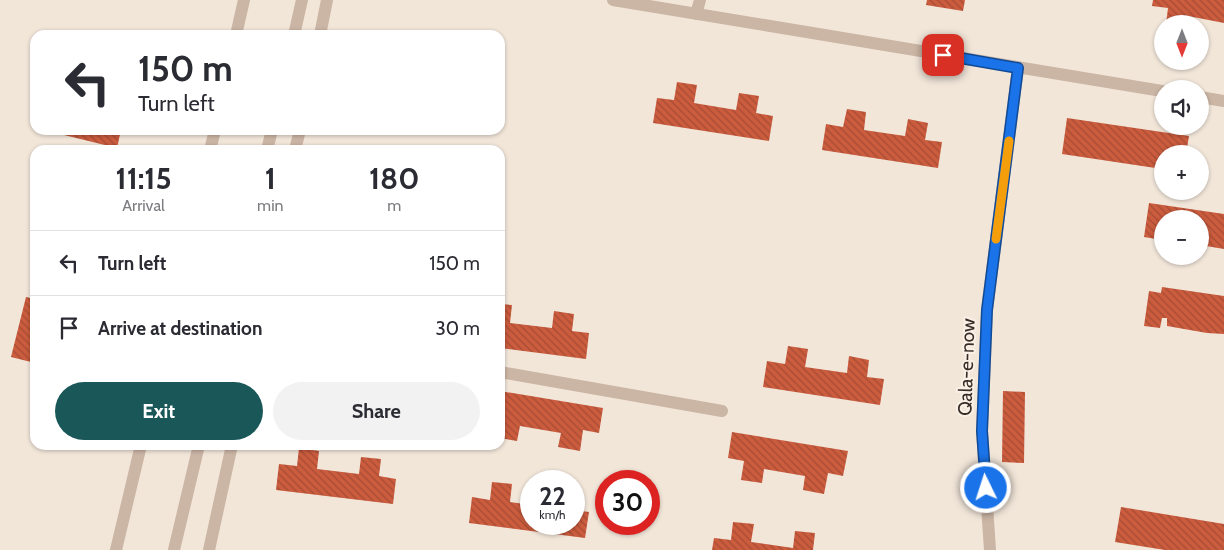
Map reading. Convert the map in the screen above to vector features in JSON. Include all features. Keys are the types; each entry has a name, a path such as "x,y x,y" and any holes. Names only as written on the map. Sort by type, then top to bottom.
{"street":[{"path":"237,30 244,0"},
{"path":"295,30 302,0"},
{"path":"321,30 327,0"},
{"path":"613,0 1154,90"},
{"path":"696,14 700,0"},
{"name":"Qala-e-now","path":"990,550 982,431 987,310 1018,68"},
{"path":"1209,98 1224,100"},
{"path":"505,373 722,411"},
{"path":"116,550 141,450"},
{"path":"174,550 198,450"},
{"path":"210,550 231,450"}],"building":[{"path":"927,0 965,0 963,11 926,5"},
{"path":"1153,0 1224,0 1224,23 1209,20 1209,15 1167,15 1168,8 1152,6"},
{"path":"677,82 697,85 694,103 736,110 739,93 759,96 756,113 773,116 769,141 653,123 657,98 674,100"},
{"path":"847,109 866,112 864,130 905,136 908,119 928,123 925,140 942,142 938,168 822,150 826,124 843,127"},
{"path":"1067,118 1154,131 1154,135 1189,136 1188,145 1154,145 1154,168 1062,154"},
{"path":"64,135 120,135 118,145 105,145"},
{"path":"1149,203 1197,210 1154,210 1154,239 1144,237"},
{"path":"1209,212 1224,214 1224,249 1209,246"},
{"path":"1162,287 1224,296 1224,334 1167,326 1167,318 1162,318 1160,328 1144,326 1149,291 1161,293"},
{"path":"26,297 30,298 30,362 11,357"},
{"path":"505,304 512,305 510,323 552,328 554,311 574,314 572,331 589,333 586,359 505,349"},
{"path":"788,346 808,349 805,367 847,373 849,356 869,360 867,377 884,379 880,405 763,387 767,361 785,364"},
{"path":"1003,391 1025,392 1024,463 1002,462"},
{"path":"505,392 603,408 599,433 583,430 580,451 558,447 561,433 520,426 517,441 505,439"},
{"path":"732,432 848,451 843,476 828,473 824,494 803,490 805,476 764,469 762,483 741,480 744,461 728,458"},
{"path":"299,450 319,451 317,469 359,474 361,457 381,459 379,476 396,479 393,504 276,490 279,464 297,466"},
{"path":"492,482 512,484 510,502 520,503 520,530 469,523 472,497 490,500"},
{"path":"1121,507 1224,524 1224,550 1165,550 1115,542"},
{"path":"585,511 589,512 585,538 562,535 585,535"},
{"path":"733,522 754,524 751,542 793,548 795,531 815,533 813,550 712,550 714,538 731,540"}],"slow traffic":[{"path":"996,239 1009,141"}],"route":[{"path":"943,55 1018,68 987,310 982,431 986,488"}]}
